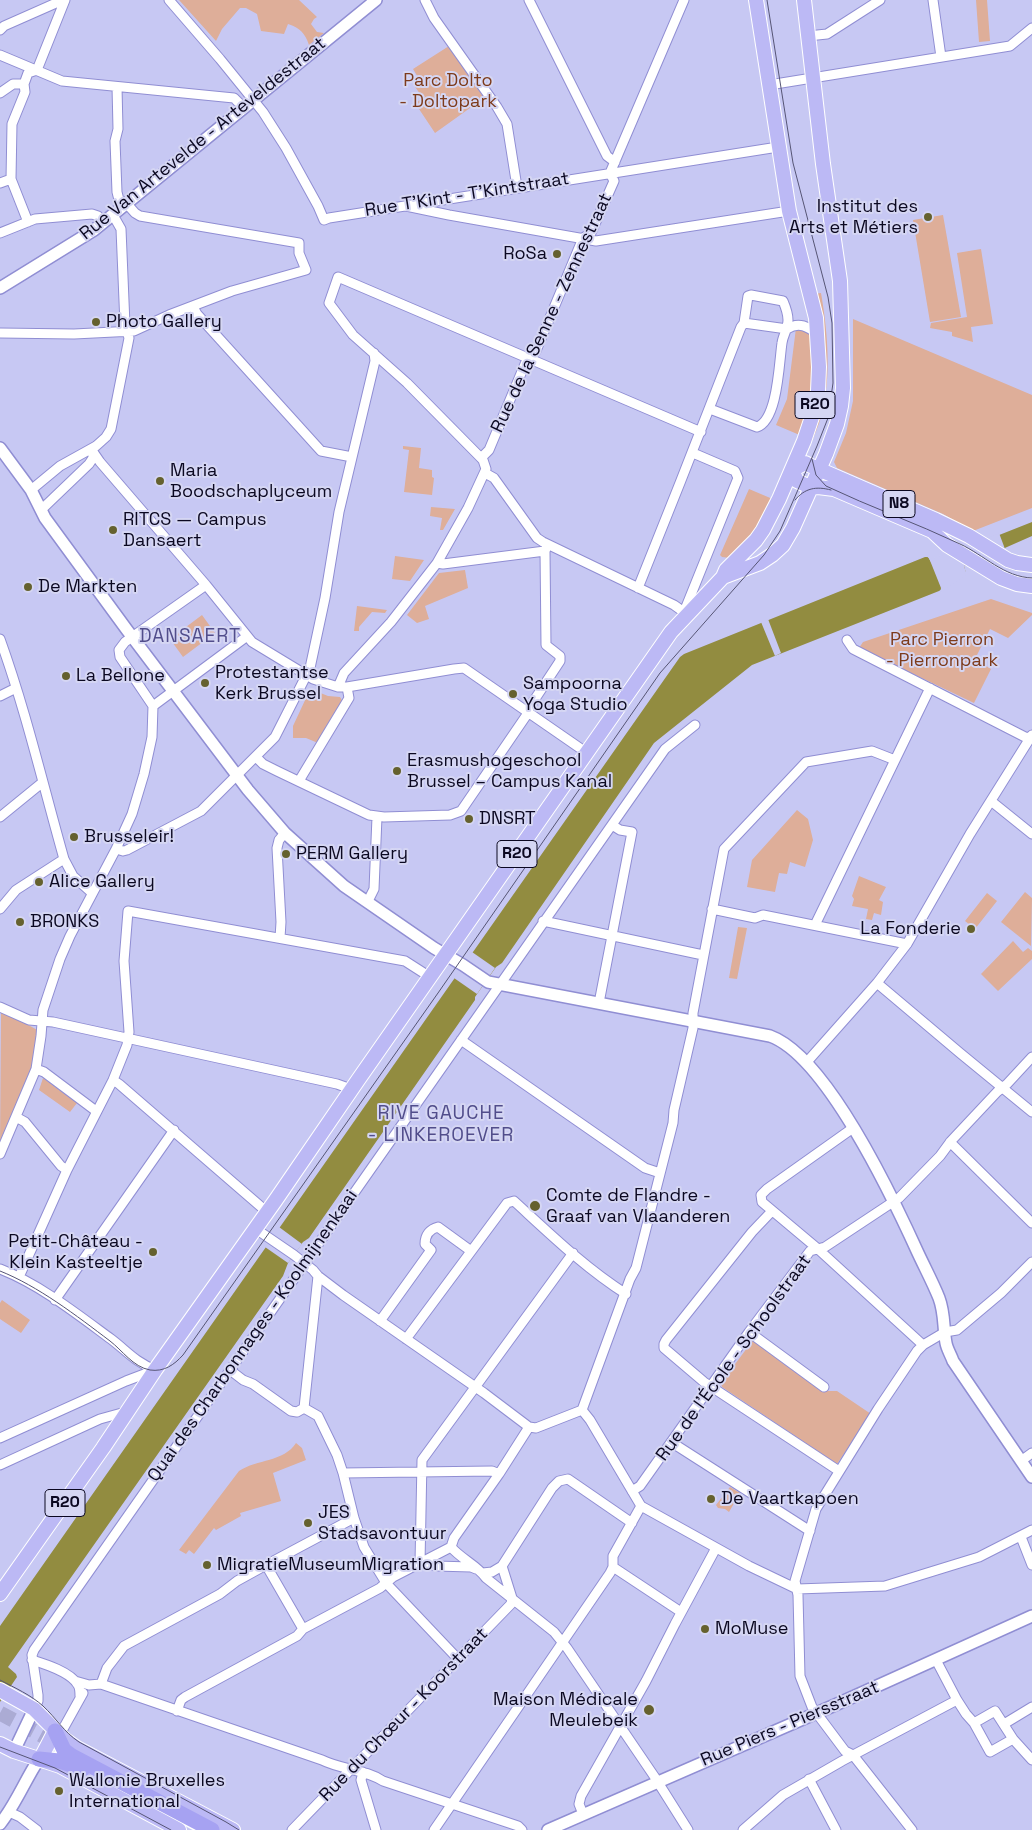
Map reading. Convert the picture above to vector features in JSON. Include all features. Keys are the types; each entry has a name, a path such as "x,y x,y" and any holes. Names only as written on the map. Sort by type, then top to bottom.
{"highway":[{"path":"55,1731 64,1750 72,1756 212,1830"},
{"path":"39,1759 59,1761 84,1769 198,1830"}],"main road":[{"name":"R20","path":"0,1594 430,977 455,961 587,753 671,632 764,530 792,470 811,422 818,390 819,367 818,334 812,299 789,211 756,0"},
{"name":"R20","path":"723,577 760,563 782,545 793,528 813,487 838,424 843,388 840,273 823,164 804,0"},
{"name":"N8","path":"1032,565 1017,563 936,520 805,463 792,470 797,481 813,487 834,489 932,531 947,545 1001,578 1017,584 1032,586"},
{"path":"3,1691 34,1710 55,1731 77,1748 233,1830"},
{"path":"39,1759 44,1754 55,1731"},
{"path":"0,1744 14,1751 57,1765 179,1830"}],"street":[{"path":"0,30 4,26 64,0"},
{"path":"28,222 11,179 12,124 25,92 24,84 28,73 36,70 64,0"},
{"path":"169,0 254,100"},
{"name":"Rue Van Artevelde - Arteveldestraat","path":"0,288 113,215 376,0"},
{"path":"426,0 434,18 507,124 517,187"},
{"path":"529,0 607,156 615,162"},
{"name":"Rue de la Senne - Zennestraat","path":"481,458 489,450 525,364 536,351 583,238 591,233 614,181 610,173 684,0"},
{"path":"808,36 827,34 880,0"},
{"path":"933,0 941,57"},
{"path":"769,86 1010,46 1032,28"},
{"path":"0,55 62,81 234,98 244,108"},
{"path":"0,94 13,84 24,84"},
{"path":"234,98 241,84"},
{"path":"0,333 74,334 134,331 168,315 232,291 306,270 299,252 299,242 140,216 119,200 115,152 118,130 117,87"},
{"name":"Rue T'Kint - T'Kintstraat","path":"254,100 286,148 324,220 404,205 778,147"},
{"path":"0,183 11,179"},
{"path":"404,205 449,215 596,241 789,211"},
{"path":"0,234 35,219 92,214 98,216 102,223"},
{"path":"31,490 60,466 92,451 111,428 129,342 126,332 121,229 113,215"},
{"path":"298,781 349,698 343,687 344,673 391,622 437,563 468,508 485,473 486,466 481,458 406,383 353,335 330,305 329,298 338,277 701,432"},
{"path":"638,588 744,323 748,296 783,301 787,310 787,329 782,342 776,394 762,424 757,427 710,409"},
{"path":"193,307 197,314 321,451 352,457"},
{"path":"744,323 787,329 795,325 802,325 818,334"},
{"path":"116,849 127,850 201,811 275,737 311,663 325,598 339,512 375,361 374,352"},
{"path":"0,448 31,490 41,510 132,637 237,776 285,833 329,873 368,902 487,981 770,1036 782,1040 806,1063 828,1090 853,1128 894,1202 939,1299 945,1322 946,1343 953,1360 1032,1477"},
{"path":"41,510 89,464 93,458 92,451"},
{"path":"92,451 252,642 313,679 343,687 462,668 466,669 587,753"},
{"path":"485,473 494,478 546,548 638,588 674,605 686,614 738,478 735,471 693,453"},
{"path":"437,563 443,564 546,548"},
{"path":"256,757 264,764 369,815 450,815 461,811 559,664 560,659 546,645 546,548"},
{"path":"0,1154 36,1069 43,1010 60,959 132,814 144,774 152,737 153,706 119,655 120,648 132,637 206,585"},
{"path":"153,706 246,636"},
{"path":"0,639 16,688 64,859 74,876 92,894"},
{"path":"806,1063 877,983 907,944 948,870 1031,737 1025,736 852,649 847,640"},
{"path":"0,696 16,688"},
{"path":"815,925 930,688"},
{"name":"Quai des Charbonnages - Koolmijnenkaai","path":"32,1660 34,1650 68,1600 543,921 665,749 695,725"},
{"path":"256,1229 294,1255 318,1276 380,1321 476,1387 529,1427 536,1428 582,1410 630,1279 636,1268 673,1123 674,1110 693,1028 703,955 724,849 806,762 872,751 895,760"},
{"path":"0,816 43,782"},
{"path":"992,801 1032,834"},
{"path":"368,902 374,889 377,816"},
{"path":"599,1003 632,832 620,830 612,824"},
{"path":"280,938 281,922 277,848 279,840 285,833"},
{"path":"0,909 16,890 64,859"},
{"path":"712,909 755,918 763,915 907,944"},
{"path":"19,1277 67,1170 113,1080 127,1045 124,961 128,911 406,962 430,977"},
{"path":"543,921 703,955"},
{"path":"877,983 1032,1112"},
{"path":"0,1007 24,1019 128,1038 337,1084 351,1090"},
{"path":"460,1040 645,1168 660,1173"},
{"name":"Rue de l'École - Schoolstraat","path":"632,1491 640,1486 749,1332 810,1251 825,1247 894,1202 940,1156 950,1142 1032,1057"},
{"path":"36,1069 44,1072 96,1111"},
{"path":"113,1080 174,1130 267,1212"},
{"path":"16,1117 25,1122 61,1166 67,1170"},
{"path":"853,1128 766,1189 761,1195 762,1202 818,1249 923,1344"},
{"path":"54,1300 174,1130"},
{"path":"950,1142 1032,1223"},
{"path":"406,1339 507,1203 514,1201 573,1253 626,1294"},
{"path":"772,1211 752,1232 666,1340 664,1348 711,1386 839,1471"},
{"path":"380,1321 430,1250 425,1244 424,1238 432,1229 438,1227 472,1251"},
{"path":"420,1563 422,1460 573,1253"},
{"path":"912,1830 853,1755 845,1751 816,1712 805,1692 800,1676 796,1581 816,1509 878,1409 923,1344 946,1332 957,1330 1001,1293 1032,1262"},
{"path":"0,1269 19,1277 109,1338 136,1361 155,1370"},
{"path":"304,1408 318,1276"},
{"path":"749,1332 824,1387"},
{"path":"0,1438 126,1381 155,1370"},
{"path":"230,1370 291,1411 297,1412 304,1408"},
{"path":"304,1408 318,1416 343,1473 354,1518 364,1547 386,1583 458,1659"},
{"path":"582,1410 590,1420 641,1506 749,1566 797,1588 884,1586 978,1556 1021,1537 1032,1530"},
{"path":"0,1465 100,1419 128,1411"},
{"path":"176,1711 181,1700 297,1636 303,1630 386,1583 393,1577 451,1547 454,1538 529,1427"},
{"path":"671,1442 810,1531"},
{"path":"1021,1461 1032,1453"},
{"path":"343,1473 492,1471 499,1474"},
{"path":"420,1563 471,1567 482,1573 492,1572 502,1566 552,1488 559,1481 568,1479 632,1523"},
{"path":"434,1830 613,1567 613,1556 641,1506"},
{"path":"101,1684 104,1672 121,1648 220,1594 237,1581 354,1518"},
{"path":"1021,1537 1032,1564"},
{"path":"451,1547 554,1632 562,1641 688,1830"},
{"path":"583,1814 579,1804 581,1796 646,1681 716,1548"},
{"path":"266,1565 303,1630"},
{"path":"502,1566 512,1598"},
{"path":"613,1567 681,1612"},
{"name":"Rue du Chœur - Koorstraat","path":"292,1830 511,1604 512,1598"},
{"name":"Rue Piers - Piersstraat","path":"555,1829 583,1814 936,1660 1032,1616"},
{"path":"32,1660 58,1670 75,1681 89,1685 101,1684 331,1764 363,1772 518,1826 522,1830"},
{"path":"14,1751 38,1701 32,1660"},
{"path":"936,1660 957,1700 974,1723 990,1752 1013,1739"},
{"path":"75,1681 79,1686 80,1696"},
{"path":"55,1731 63,1729 80,1696 89,1685"},
{"path":"743,1830 783,1795 809,1779 957,1700"},
{"path":"1004,1724 1032,1707"},
{"path":"974,1723 995,1711 1013,1739 1032,1760"},
{"path":"0,1824 9,1812 39,1759"},
{"path":"363,1772 361,1780 376,1830"},
{"path":"809,1779 836,1830"},
{"path":"9,1812 20,1817 37,1830"}],"green space":[{"path":"179,0 299,0 317,17 311,24 317,32 324,33 309,45 302,31 288,24 284,34 261,31 257,14 246,8 240,8 222,29 216,41"},
{"path":"976,0 987,0 990,41 979,42"},
{"name":"Parc Dolto - Doltopark","path":"449,46 484,98 435,133 415,103 423,98 413,84 419,79 413,69"},
{"path":"943,215 961,317 930,322 913,220"},
{"path":"981,249 993,324 971,327 973,342 952,336 952,332 930,328 931,323 967,317 957,253"},
{"path":"821,293 828,363 822,414 812,441 809,440 814,426 814,294"},
{"path":"853,319 1032,395 1032,508 973,531 943,514 837,468 834,462 846,433 853,401"},
{"path":"796,328 806,329 813,337 815,379 802,436 776,425 787,399"},
{"path":"403,446 421,448 419,468 432,470 432,477 434,478 432,495 404,492 409,450 403,449"},
{"path":"749,489 775,500 758,529 730,558 722,557 720,555"},
{"path":"431,507 455,509 443,530 440,530 442,518 430,516"},
{"path":"395,556 424,560 410,581 392,579"},
{"path":"465,570 468,588 425,606 429,619 417,623 407,615 439,573"},
{"name":"Parc Pierron - Pierronpark","path":"991,599 1032,613 1032,615 1008,638 990,629 975,659 991,669 974,703 859,648 863,642"},
{"path":"357,606 387,610 385,613 372,612 359,627 359,631 354,631"},
{"path":"202,615 215,633 183,657 170,639"},
{"path":"318,692 328,696 340,697 343,702 318,743 306,738 293,738 293,726 307,696 313,696"},
{"path":"797,810 808,819 813,840 805,867 790,862 787,874 779,873 775,892 747,887 752,860"},
{"path":"859,876 886,887 879,900 883,902 881,915 874,913 872,920 866,919 868,909 852,906 854,899 852,896"},
{"path":"1025,892 1032,898 1031,946 1001,922"},
{"path":"987,893 997,901 975,929 965,921"},
{"path":"738,927 747,928 737,979 729,978"},
{"path":"1013,941 1023,952 1028,948 1032,951 1032,959 998,991 981,974"},
{"path":"1,1012 9,1014 39,1031 32,1074 0,1148"},
{"path":"43,1078 77,1103 70,1112 39,1090"},
{"path":"2,1300 30,1320 21,1333 0,1319 0,1303"},
{"path":"753,1340 824,1391 837,1391 871,1414 837,1464 722,1387 721,1383"},
{"path":"296,1443 302,1448 306,1460 273,1473 281,1501 240,1513 241,1516 216,1530 214,1528 194,1554 189,1550 186,1554 179,1550 239,1471 285,1454"},
{"path":"730,1487 740,1493 729,1512 718,1508 716,1505"}],"shaded area":[{"path":"1032,522 1032,536 964,566 966,573 939,591 752,665 654,743 502,963 496,967 475,997 475,1000 309,1238 303,1242 288,1263 283,1276 8,1667 17,1677 0,1702 0,1626 680,657 925,557 928,557 931,562"}],"pier":[{"path":"999,533 1005,549 964,566 967,575 940,593 941,588 929,558 924,555 929,555 932,559"},
{"path":"768,619 781,653 775,656 761,622"},
{"path":"472,952 495,968 477,994 454,978"},
{"path":"279,1227 302,1244 288,1263 265,1247"}],"tunnel":[{"path":"0,1713 62,1746"}],"tram line":[{"path":"0,1271 29,1285 57,1302 110,1341 133,1362 144,1368 150,1370 164,1369 180,1359 438,993 660,673 764,555 780,531 828,418 833,383 832,323 828,297 793,163 767,0"},
{"path":"812,459 816,475 826,486 960,544 1003,570 1022,577 1032,578"},
{"path":"795,500 811,489 831,490"},
{"path":"0,1680 38,1702 79,1742 239,1830"},
{"path":"0,1747 55,1768 171,1830"}],"place":[{"name":"Institut des Arts et Métiers","path":"928,217"},
{"name":"RoSa","path":"557,254"},
{"name":"Photo Gallery","path":"96,322"},
{"name":"Maria Boodschaplyceum","path":"160,481"},
{"name":"RITCS — Campus Dansaert","path":"113,530"},
{"name":"De Markten","path":"28,587"},
{"name":"La Bellone","path":"66,676"},
{"name":"Protestantse Kerk Brussel","path":"205,683"},
{"name":"Sampoorna Yoga Studio","path":"513,694"},
{"name":"Erasmushogeschool Brussel – Campus Kanal","path":"397,771"},
{"name":"DNSRT","path":"469,819"},
{"name":"Brusseleir!","path":"74,837"},
{"name":"PERM Gallery","path":"286,854"},
{"name":"Alice Gallery","path":"39,882"},
{"name":"BRONKS","path":"20,922"},
{"name":"La Fonderie","path":"971,929"},
{"name":"Comte de Flandre - Graaf van Vlaanderen","path":"535,1206"},
{"name":"Petit-Château - Klein Kasteeltje","path":"153,1252"},
{"name":"De Vaartkapoen","path":"711,1499"},
{"name":"JES Stadsavontuur","path":"308,1523"},
{"name":"MigratieMuseumMigration","path":"207,1565"},
{"name":"MoMuse","path":"705,1629"},
{"name":"Maison Médicale Meulebeik","path":"649,1710"},
{"name":"Wallonie Bruxelles International","path":"59,1791"}],"district":[{"name":"DANSAERT","path":"190,637"},
{"name":"RIVE GAUCHE - LINKEROEVER","path":"441,1125"}]}
